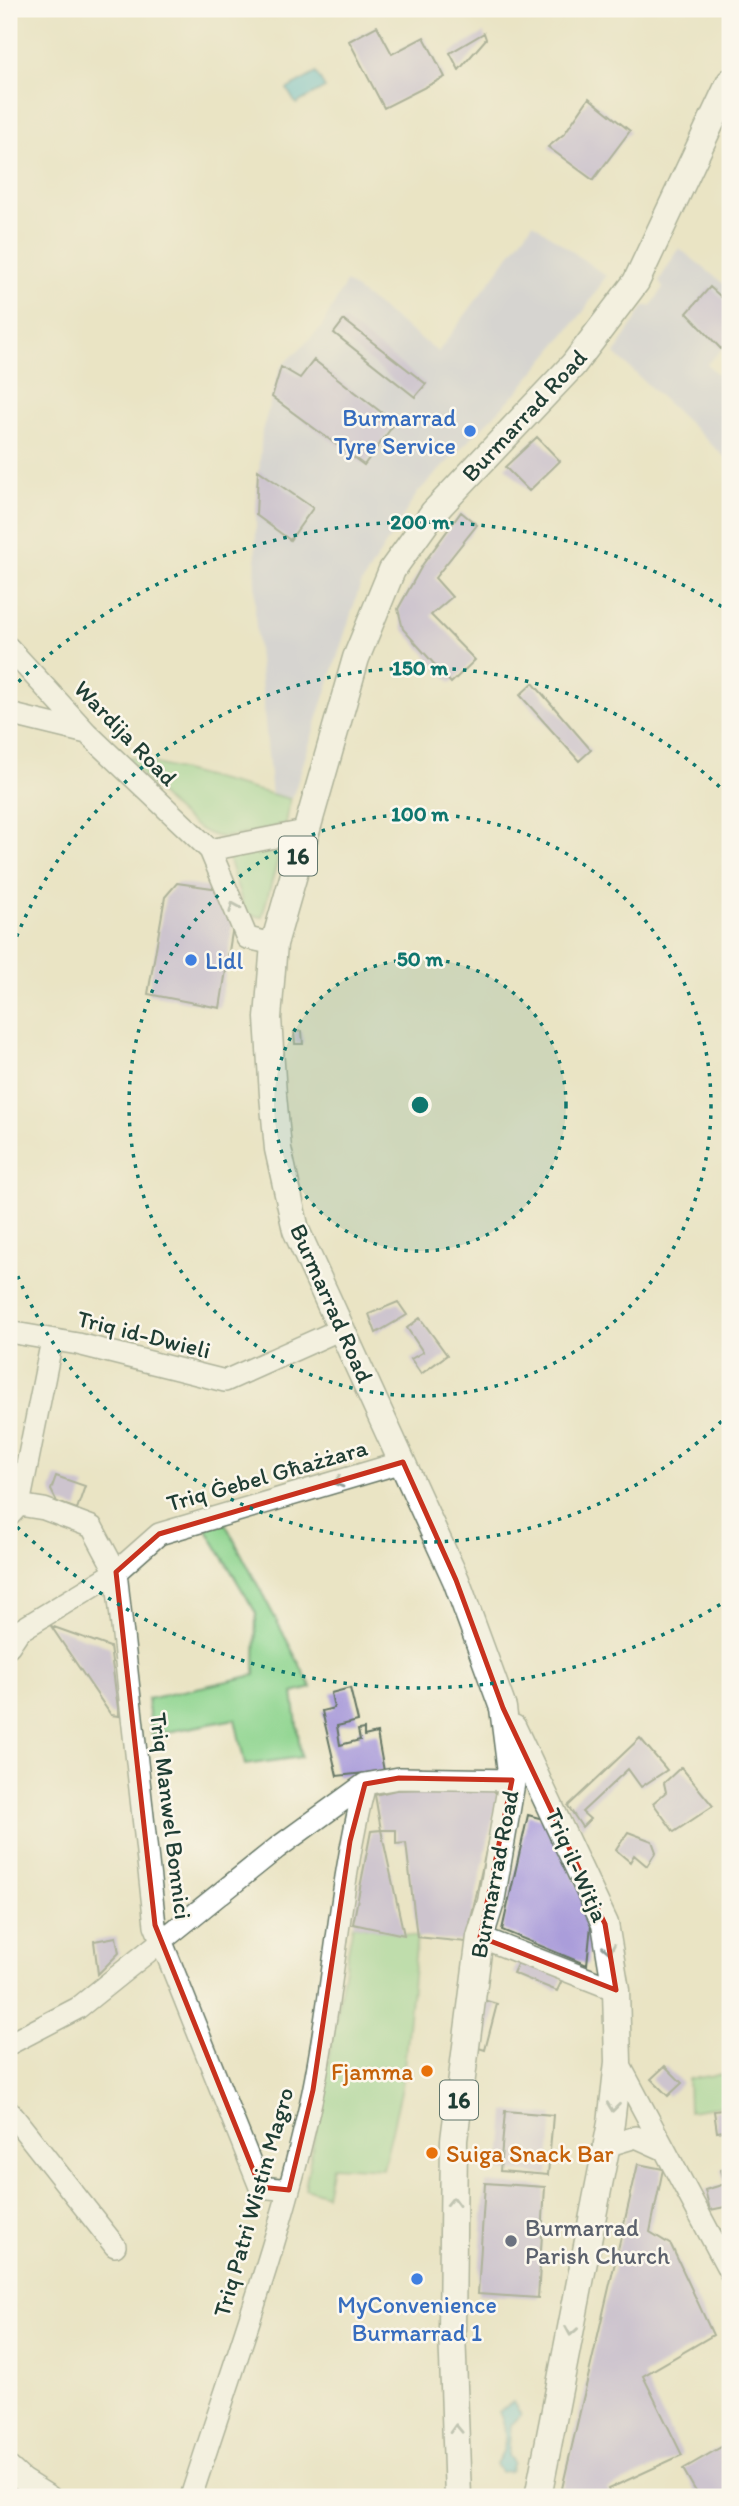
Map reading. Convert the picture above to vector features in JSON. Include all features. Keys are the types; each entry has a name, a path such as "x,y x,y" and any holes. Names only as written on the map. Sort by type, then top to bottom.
{"main road":[{"name":"Burmarrad Road","path":"458,2497 452,2331 454,2140 480,1937 491,1902 512,1780 503,1707 456,1580 296,1230 278,1149 268,1018 274,944 356,658 392,569 433,513 573,365 636,282 730,82"},
{"name":"Triq il-Witja","path":"503,1707 605,1924 616,1990"},
{"name":"16","path":"538,2497 606,2146 618,2062 616,1990"}],"street":[{"name":"Wardija Road","path":"9,648 87,733 210,850 247,938 274,944"},
{"path":"9,714 87,733"},
{"path":"210,850 305,831"},
{"name":"Triq id-Dwieli","path":"9,1332 225,1381 341,1329"},
{"path":"14,1511 52,1340"},
{"name":"Triq Ġebel Għażżara","path":"9,1646 19,1631 116,1572 159,1534 403,1462"},
{"name":"Triq Manwel Bonnici","path":"14,1511 44,1509 92,1527 116,1572 155,1925 260,2187 289,2190"},
{"path":"9,2045 78,2008 320,1815 365,1784 399,1778 512,1780"},
{"name":"Triq Patri Wistin Magro","path":"191,2497 289,2190 313,2090 353,1831 365,1784"},
{"path":"320,1815 337,1831 353,1831"},
{"path":"480,1937 616,1990"},
{"path":"618,2062 730,2272"},
{"path":"9,2111 115,2246"},
{"path":"606,2146 636,2137 665,2150"},
{"path":"9,2467 50,2497"}],"highlighted area":[{"path":"403,1462 456,1580 503,1708 605,1924 616,1990 480,1937 512,1780 399,1778 365,1784 350,1841 313,2090 289,2190 260,2187 155,1925 116,1572 159,1534"}],"shaded area":[{"path":"533,223 606,276 584,311 520,389 418,492 360,586 292,799 272,796 255,617 256,515 262,431 281,367 321,328 346,282 438,352"},
{"path":"679,248 730,289 730,342 707,364 730,387 730,462 615,354 644,306 651,306 663,288 659,281"}],"green space":[{"path":"130,757 290,799 286,824 239,836 211,835 185,818 159,794 128,760"},
{"path":"281,848 262,917 246,914 227,855"},
{"path":"224,1521 312,1688 293,1693 301,1757 245,1765 235,1719 152,1735 147,1699 255,1675 256,1613 205,1527"},
{"path":"353,1924 417,1937 402,2087 383,2169 332,2166 326,2195 305,2188"},
{"path":"730,2073 730,2105 689,2111 688,2079"}],"water":[{"path":"316,73 325,88 296,104 287,89"},
{"path":"513,2402 521,2415 511,2425 508,2456 513,2462 510,2471 501,2472 496,2464 503,2452 505,2438 499,2412"}],"building":[{"path":"377,26 392,54 424,37 445,77 384,108 349,41"},
{"path":"484,33 486,39 459,70 450,53"},
{"path":"589,98 630,131 593,180 548,147 564,134"},
{"path":"710,287 730,305 730,341 721,349 687,313"},
{"path":"344,320 426,384 415,397 334,333"},
{"path":"314,360 395,423 364,465 272,397 281,367 300,378"},
{"path":"537,437 560,461 529,491 505,467"},
{"path":"258,470 313,508 290,540 256,515"},
{"path":"461,512 477,525 435,578 452,597 431,615 475,660 451,683 403,629 398,609 423,564"},
{"path":"533,683 591,750 579,761 520,695"},
{"name":"Lidl","path":"177,883 219,889 233,926 220,1008 148,994 165,897"},
{"path":"302,1031 303,1044 295,1044 294,1032"},
{"path":"398,1302 407,1315 376,1333 369,1314"},
{"path":"420,1318 447,1355 421,1374 411,1359 423,1352 407,1328"},
{"path":"56,1476 85,1486 77,1509 57,1502 51,1490"},
{"path":"51,1626 110,1647 119,1716 111,1715"},
{"path":"350,1688 358,1721 337,1726 340,1745 360,1740 358,1730 364,1729 364,1736 377,1733 384,1771 337,1776 322,1711 334,1708 331,1693"},
{"path":"640,1738 667,1770 641,1787 628,1769 582,1812 590,1819 582,1827 568,1806"},
{"path":"681,1767 713,1806 674,1832 653,1803 666,1792 664,1783"},
{"path":"491,1787 498,1796 466,1942 417,1937 406,1843 396,1844 396,1830 381,1830 375,1795 396,1790"},
{"path":"528,1815 547,1820 592,1915 587,1965 502,1930"},
{"path":"381,1830 404,1935 353,1924 371,1831"},
{"path":"628,1832 652,1841 656,1852 647,1866 634,1855 630,1862 616,1850"},
{"path":"116,1937 119,1953 98,1974 94,1941"},
{"path":"519,1960 563,1978 557,1991 513,1973"},
{"path":"483,2000 497,2004 485,2050 472,2046"},
{"path":"665,2066 682,2083 668,2096 651,2079"},
{"path":"730,2109 730,2130 717,2132 714,2111"},
{"path":"505,2111 553,2115 548,2175 500,2171"},
{"path":"638,2164 663,2169 650,2232 671,2245 713,2335 643,2376 682,2455 608,2489 611,2497 560,2497"},
{"path":"730,2166 730,2206 710,2210 705,2190 725,2184 721,2170"},
{"name":"Burmarrad Parish Church","path":"485,2183 545,2187 538,2298 478,2294"},
{"path":"730,2442 730,2497 699,2497 683,2469"}],"place":[{"name":"Burmarrad Tyre Service","path":"470,431"},
{"name":"Lidl","path":"191,960"},
{"name":"Fjamma","path":"427,2071"},
{"name":"Suiga Snack Bar","path":"432,2153"},
{"name":"Burmarrad Parish Church","path":"511,2241"},
{"name":"MyConvenience Burmarrad 1","path":"417,2279"}]}
